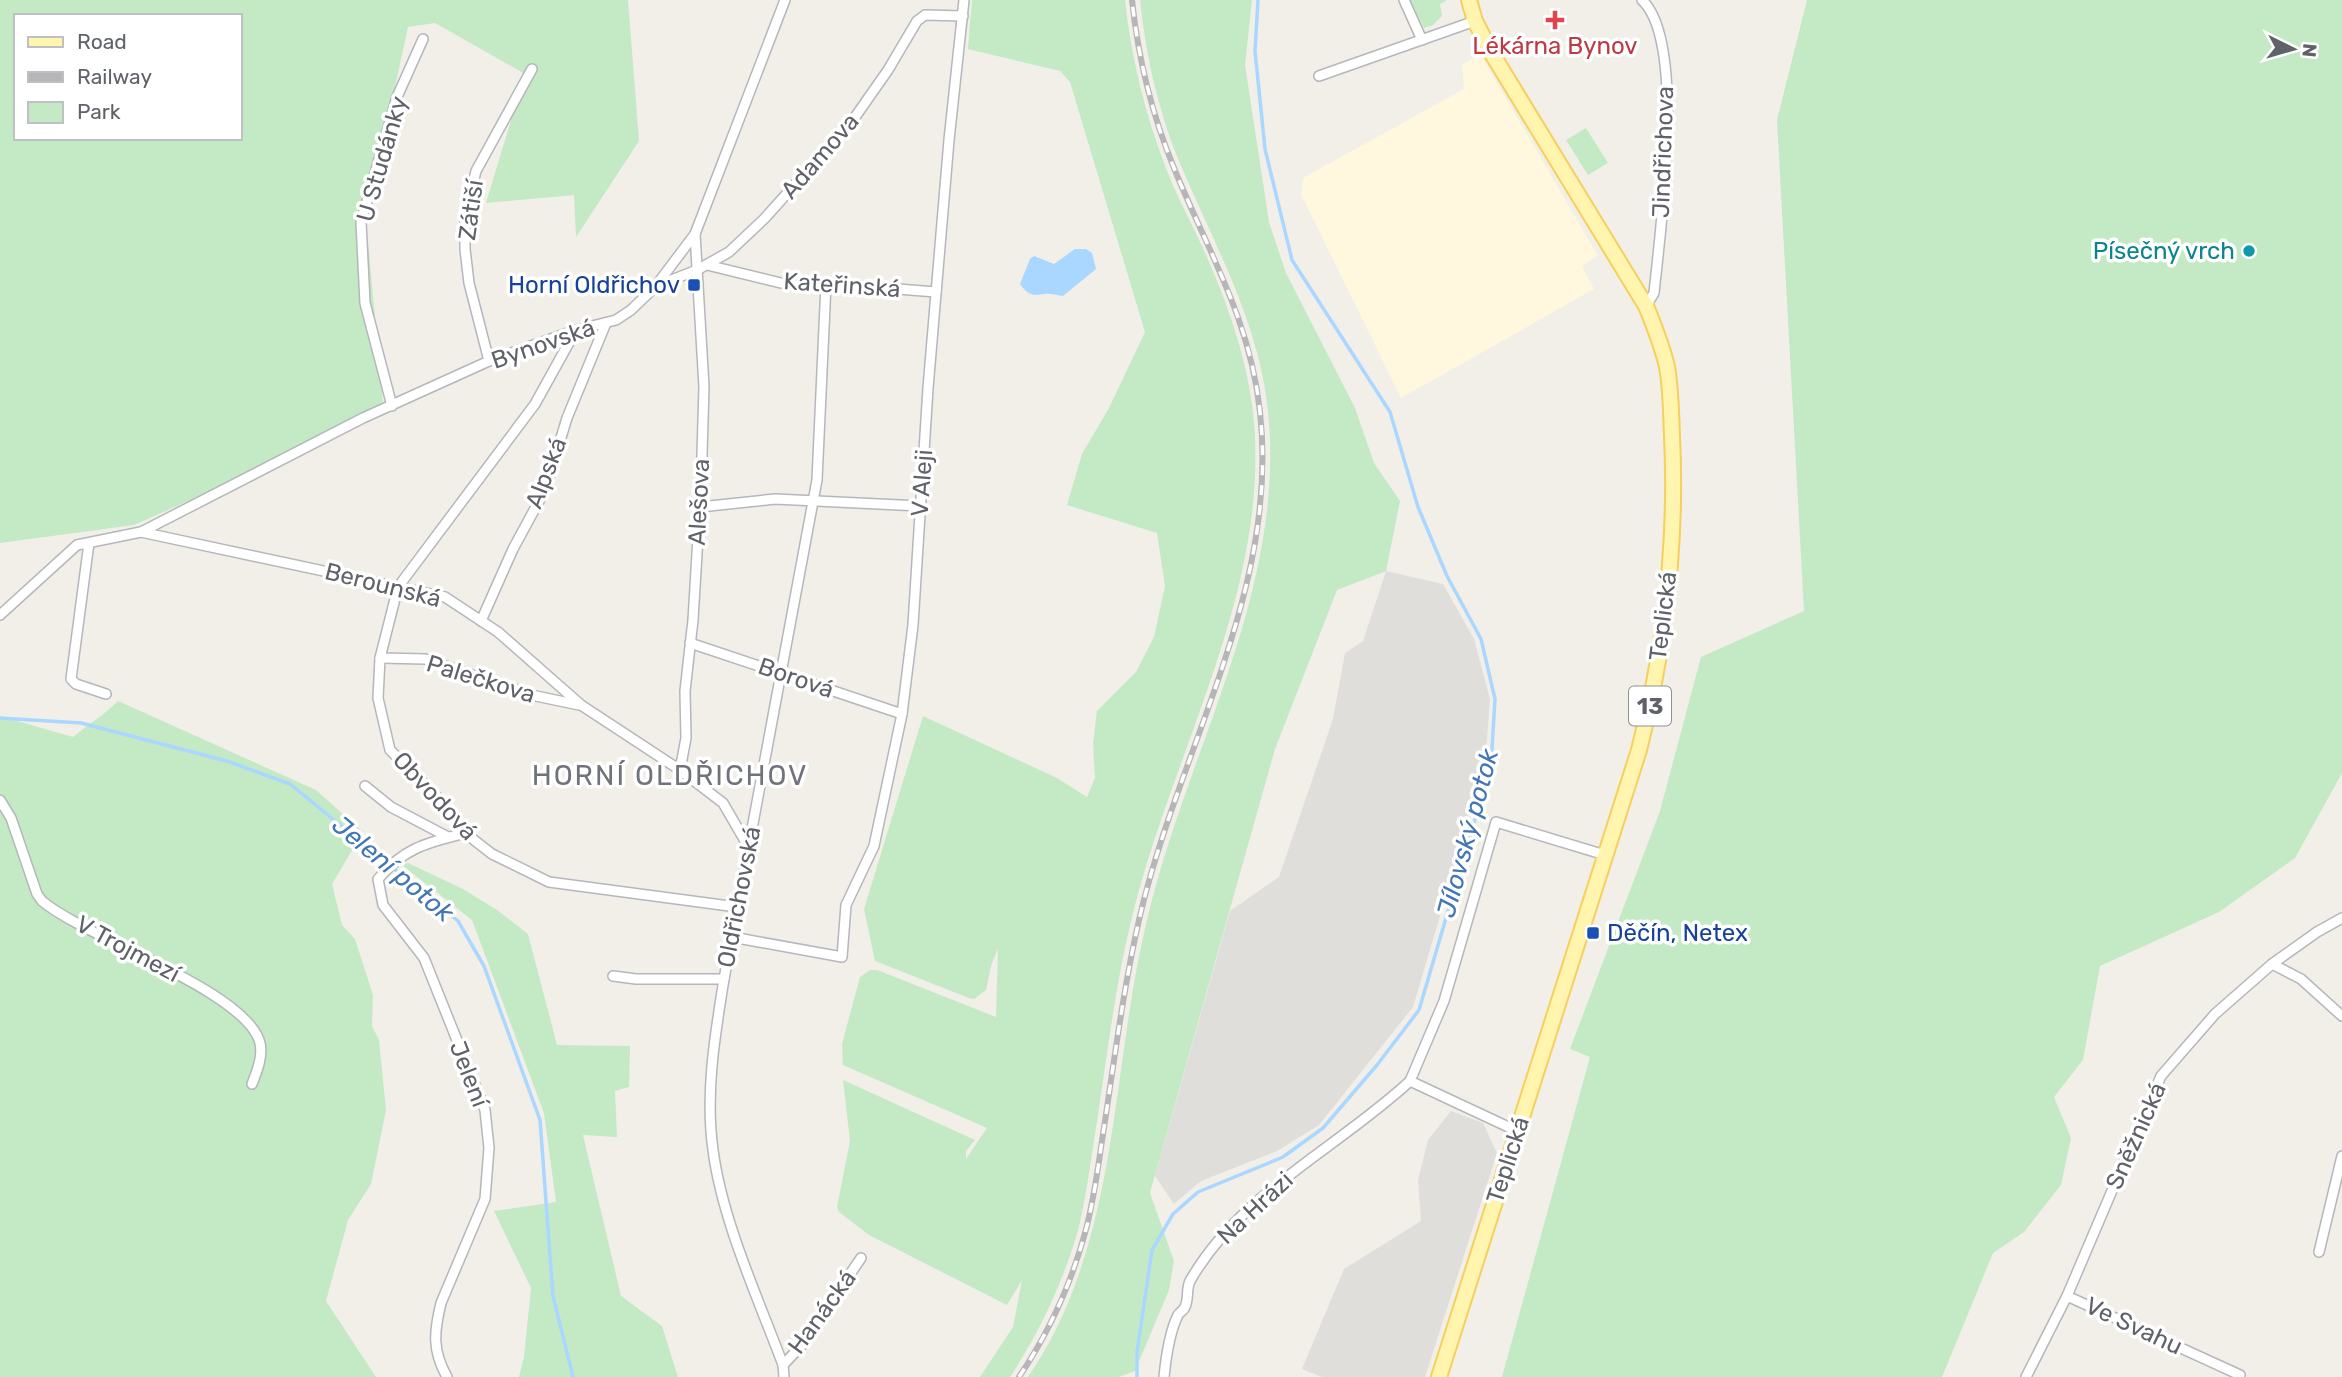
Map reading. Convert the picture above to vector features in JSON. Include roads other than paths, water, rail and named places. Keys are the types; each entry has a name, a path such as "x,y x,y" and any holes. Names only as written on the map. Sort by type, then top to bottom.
{"main road":[{"name":"Teplická","path":"1439,1377 1639,750 1650,707 1663,622 1672,534 1673,453 1667,369 1660,339 1646,306 1491,52 1475,21 1469,0"}],"street":[{"name":"Bynovská","path":"141,531 363,418 489,361 576,330 625,316 655,287 695,234 785,0"},
{"name":"V Aleji","path":"733,937 842,957 846,905 874,846 902,714 914,625 936,292 964,0"},
{"path":"1404,0 1422,40"},
{"name":"Jindřichova","path":"1642,0 1657,20 1661,38 1668,121 1654,293 1646,306"},
{"name":"Adamova","path":"655,287 697,270 729,252 765,218 853,120 888,70 917,21 925,15 963,16"},
{"path":"1319,76 1475,21"},
{"name":"U Studánky","path":"392,405 365,303 361,222 397,97 423,40"},
{"name":"Zátiší","path":"489,361 470,282 465,249 465,215 476,171 531,69"},
{"name":"Alešova","path":"680,770 686,738 685,691 700,507 704,387 695,234"},
{"name":"Kateřinská","path":"707,265 789,285 826,284 936,292"},
{"name":"Oldřichovská","path":"784,1377 783,1365 729,1219 715,1163 711,1082 713,1047 724,979 817,480 826,284"},
{"name":"Alpská","path":"481,621 513,549 545,490 567,418 606,323"},
{"name":"Obvodová","path":"576,330 535,404 398,587 380,658 378,698 390,750 444,804 465,832 492,854 549,882 737,907"},
{"path":"700,507 775,499 920,506"},
{"name":"Berounská","path":"0,615 77,545 141,531 445,597 498,632 581,705 680,770 723,803 748,846"},
{"path":"89,543 71,679 76,684 106,694"},
{"name":"Borová","path":"690,643 902,714"},
{"name":"Palečkova","path":"380,658 425,659 536,696 581,705"},
{"path":"365,786 391,807 448,837"},
{"name":"V Trojmezí","path":"0,800 11,818 37,894 42,901 204,990 248,1022 256,1034 261,1052 260,1064 252,1084"},
{"path":"1517,1131 1410,1081 1444,1001 1496,822 1605,855"},
{"name":"Jelení","path":"447,1377 437,1359 435,1345 438,1318 441,1303 485,1199 489,1148 485,1110 424,958 383,905 378,879 395,861 415,847 465,832"},
{"name":"Sněžnická","path":"2026,1377 2067,1296 2161,1076 2215,1014 2272,964 2342,918"},
{"path":"2272,964 2301,979 2342,1016"},
{"path":"613,976 636,979 724,979"},
{"name":"Na Hrázi","path":"1164,1377 1167,1350 1178,1314 1185,1307 1188,1284 1220,1237 1270,1189 1358,1126 1410,1081"},
{"path":"2319,1252 2342,1156"},
{"name":"Hanácká","path":"783,1365 801,1346 861,1258"},
{"name":"Ve Svahu","path":"2067,1296 2241,1375"}],"water":[{"path":"1075,249 1086,249 1092,253 1096,269 1063,296 1031,294 1020,284 1030,259 1034,256 1054,264"}],"waterway":[{"name":"Jílovský potok","path":"1137,1377 1137,1352 1152,1250 1173,1214 1198,1192 1283,1157 1323,1128 1377,1065 1419,1010 1491,765 1495,699 1481,639 1447,576 1418,507 1390,412 1292,260 1265,149 1255,51 1258,0"},
{"name":"Jelení potok","path":"0,718 81,723 227,761 290,784 458,921 484,966 540,1120 553,1296 573,1377"}],"railway":[{"path":"1019,1377 1058,1308 1085,1233 1096,1184 1123,1000 1139,920 1156,857 1241,607 1255,543 1262,478 1260,412 1247,346 1226,286 1159,127 1142,64 1132,0"}],"place":[{"name":"Lékárna Bynov","path":"1555,20"},
{"name":"Písečný vrch","path":"2249,251"},
{"name":"Horní Oldřichov","path":"694,285"},
{"name":"Děčín, Netex","path":"1593,933"}],"district":[{"name":"HORNÍ OLDŘICHOV","path":"670,775"}]}
